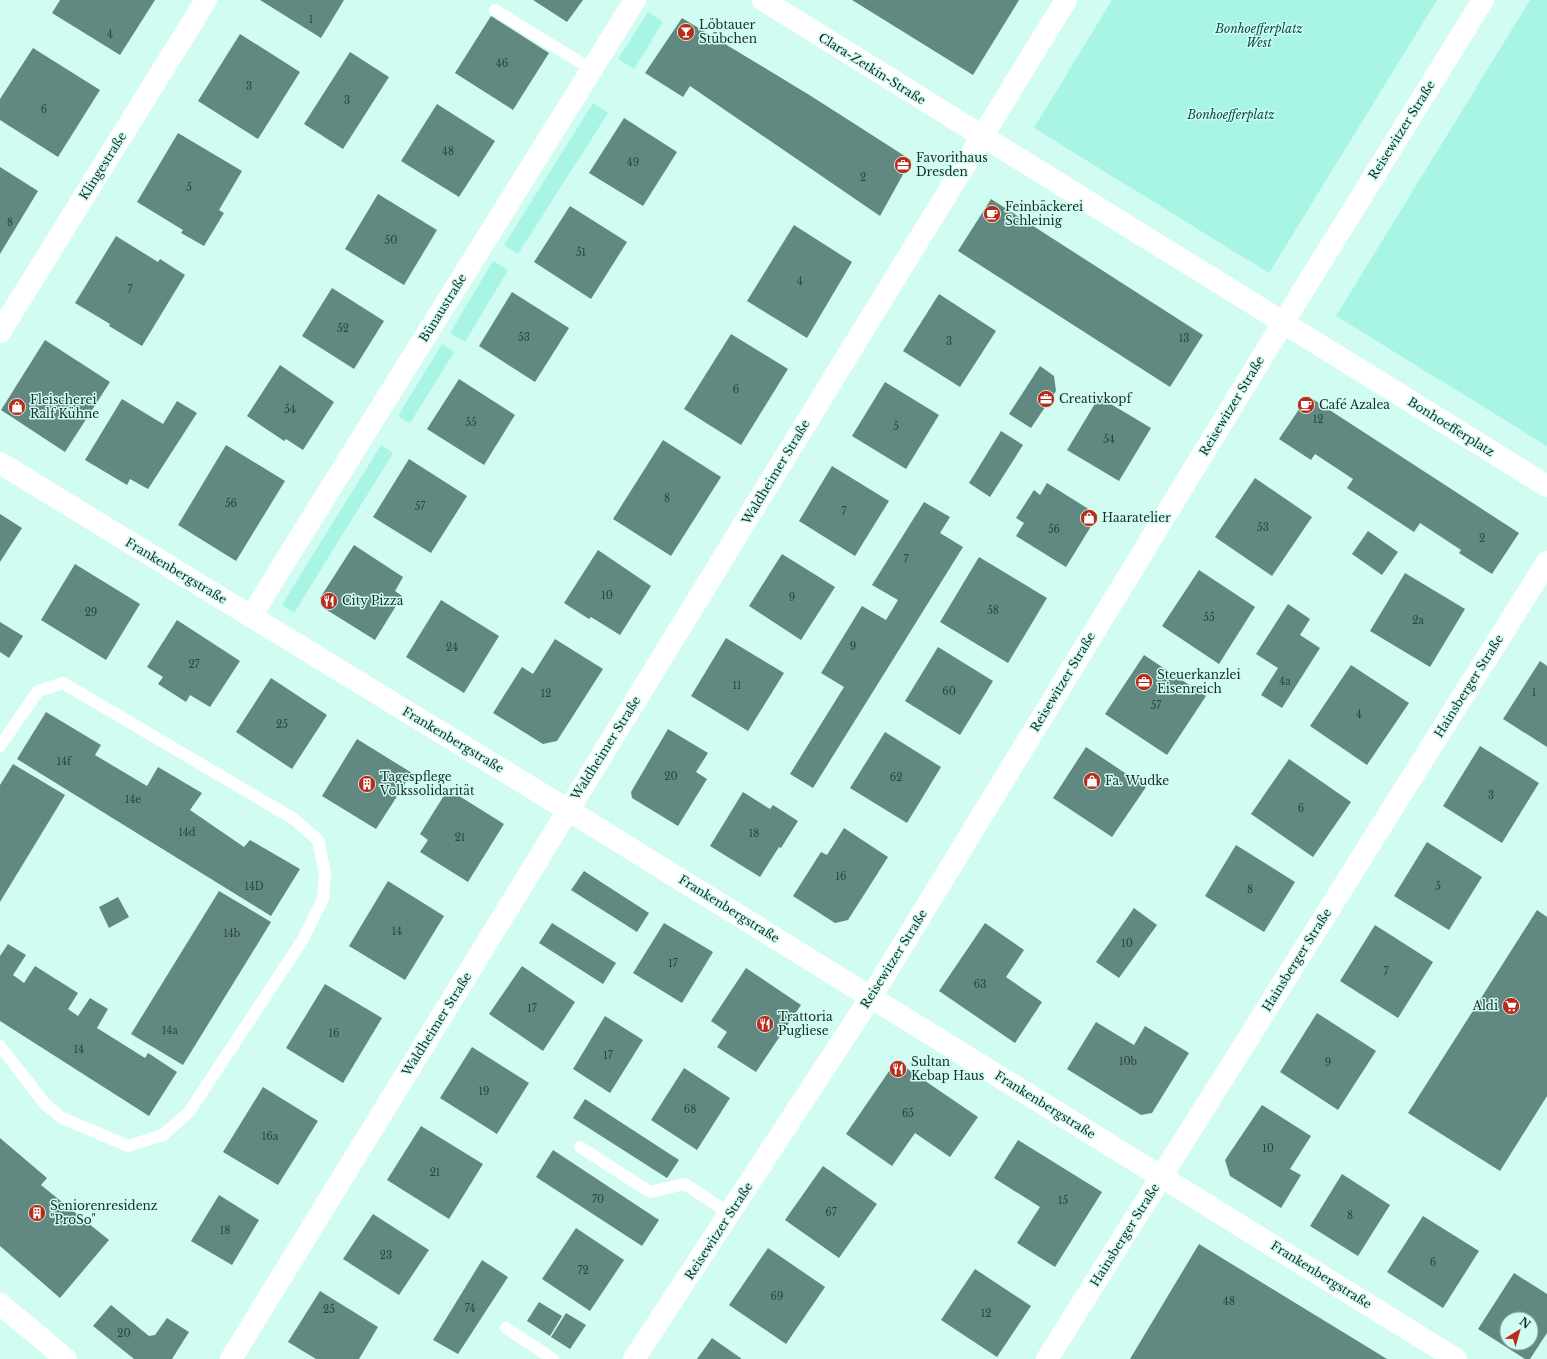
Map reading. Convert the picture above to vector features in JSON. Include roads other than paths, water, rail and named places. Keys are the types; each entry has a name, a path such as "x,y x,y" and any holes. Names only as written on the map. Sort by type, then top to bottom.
{"street":[{"name":"Klingestraße","path":"0,332 206,0"},
{"name":"Bünaustraße","path":"251,616 634,0"},
{"name":"Clara-Zetkin-Straße","path":"763,0 981,136"},
{"path":"981,136 1066,0"},
{"name":"Reisewitzer Straße","path":"634,1359 871,997 1283,323 1483,0"},
{"name":"Bonhoefferplatz","path":"981,136 1547,486"},
{"name":"Waldheimer Straße","path":"231,1359 981,136"},
{"name":"Frankenbergstraße","path":"0,462 568,810 1456,1359"},
{"name":"Hainsberger Straße","path":"1047,1359 1547,562"},
{"path":"0,1304 66,1359"}],"lane":[{"path":"495,10 591,69"},
{"path":"0,746 38,691 63,683 294,819 318,840 326,873 323,900 302,941 189,1112 163,1135 128,1146 62,1118 45,1104 0,1046"},
{"path":"580,1147 650,1192 685,1184 730,1214"},
{"path":"506,1328 553,1359"}],"place":[{"name":"Löbtauer Stübchen","path":"686,32"},
{"name":"Favorithaus Dresden","path":"903,165"},
{"name":"Feinbäckerei Schleinig","path":"992,214"},
{"name":"Creativkopf","path":"1046,399"},
{"name":"Café Azalea","path":"1306,405"},
{"name":"Fleischerei Ralf Kühne","path":"17,407"},
{"name":"Haaratelier","path":"1089,518"},
{"name":"City Pizza","path":"329,601"},
{"name":"Steuerkanzlei Eisenreich","path":"1144,682"},
{"name":"Fa. Wudke","path":"1092,781"},
{"name":"Tagespflege Volkssolidarität","path":"367,784"},
{"name":"Aldi","path":"1511,1006"},
{"name":"Trattoria Pugliese","path":"765,1024"},
{"name":"Sultan Kebap Haus","path":"898,1069"},
{"name":"Seniorenresidenz \"ProSo\"","path":"37,1213"}],"park label":[{"name":"Bonhoefferplatz West","path":"1259,36"}]}
